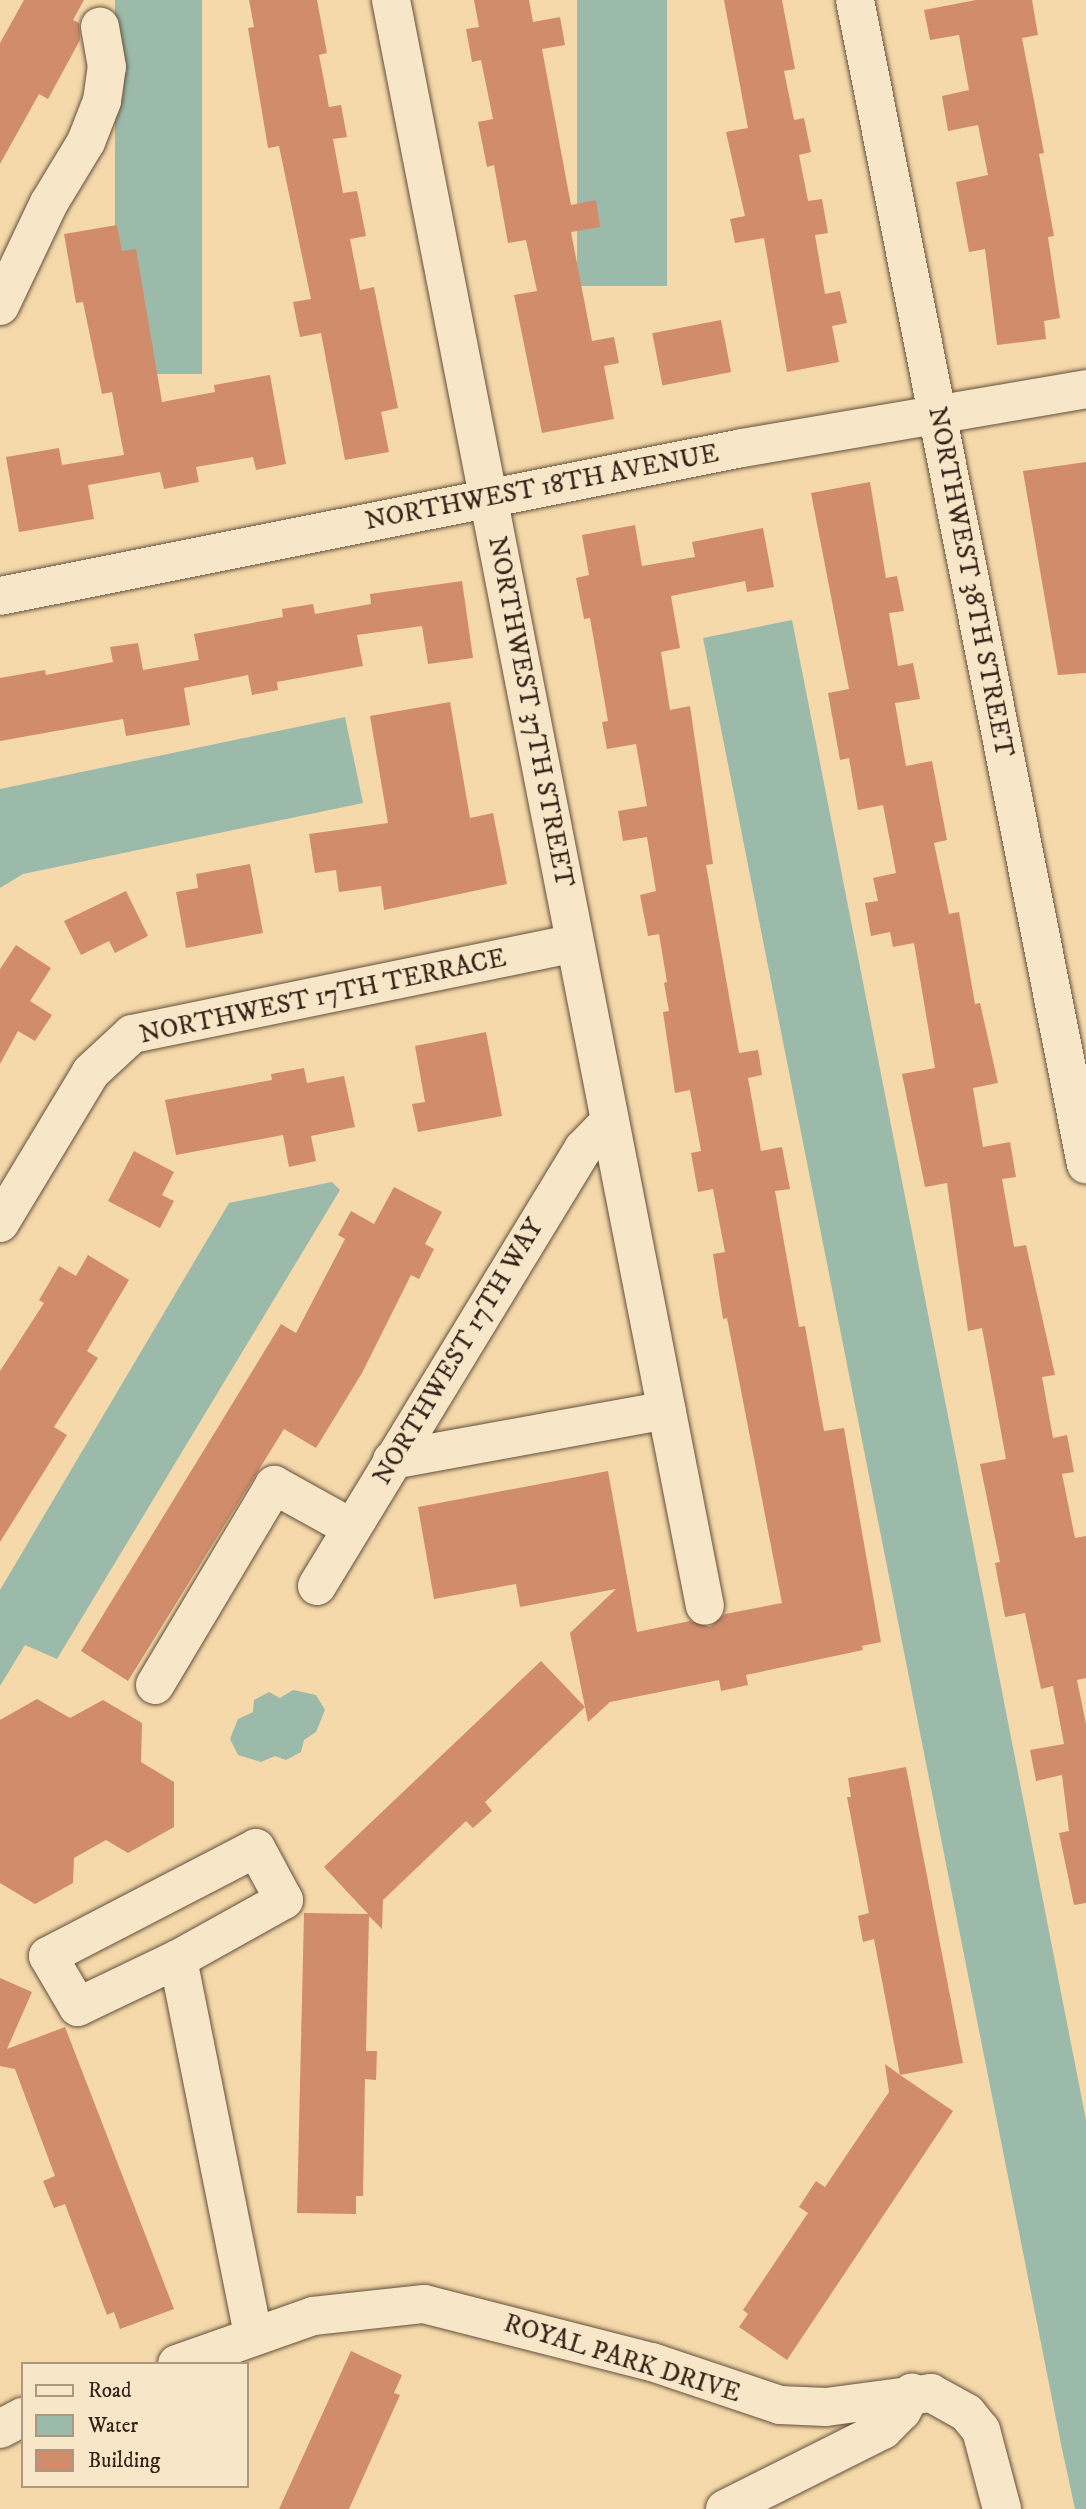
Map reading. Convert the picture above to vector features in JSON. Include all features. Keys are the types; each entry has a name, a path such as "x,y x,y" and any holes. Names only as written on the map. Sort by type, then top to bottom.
{"street":[{"name":"NORTHWEST 37TH STREET","path":"391,0 608,1124 705,1605"},
{"name":"NORTHWEST 38TH STREET","path":"855,0 935,414 1086,1164"},
{"path":"0,306 49,203 86,142 102,101 107,67 100,27"},
{"name":"NORTHWEST 18TH AVENUE","path":"0,596 489,499 935,414 1086,389"},
{"name":"NORTHWEST 17TH TERRACE","path":"0,1223 92,1072 132,1034 575,943"},
{"name":"NORTHWEST 17TH WAY","path":"317,1586 583,1149 608,1124"},
{"path":"392,1460 667,1417"},
{"path":"155,1685 274,1485 352,1528"},
{"path":"256,1847 284,1899 178,1959 78,2007 48,1956 256,1847"},
{"path":"178,1959 253,2335"},
{"name":"ROYAL PARK DRIVE","path":"182,2362 253,2335 326,2314 424,2304 652,2362 780,2405 826,2407 912,2392 947,2399 981,2430 1002,2509"},
{"path":"725,2509 883,2430 902,2411 912,2392"},
{"path":"0,2428 21,2418"}],"water":[{"path":"115,0 202,0 202,374 115,374"},
{"path":"577,0 667,0 667,286 577,286"},
{"path":"792,620 1086,2120 1086,2509 1075,2509 1061,2444 703,638"},
{"path":"345,717 363,803 23,874 0,888 0,789"},
{"path":"332,1182 340,1190 57,1659 25,1645 0,1686 0,1590 229,1203"},
{"path":"293,1690 316,1695 325,1710 316,1732 304,1740 301,1752 286,1760 275,1756 261,1762 238,1755 230,1739 238,1719 253,1712 254,1700 269,1692 280,1698"}],"building":[{"path":"24,0 84,0 73,20 79,23 80,40 48,99 39,94 0,164 0,43"},
{"path":"249,0 317,0 327,53 319,55 329,107 341,105 347,137 333,139 343,193 357,191 366,236 350,239 360,290 374,287 398,408 381,412 389,452 345,460 321,333 300,337 293,302 311,299 279,146 268,148 248,28 254,27"},
{"path":"474,0 529,0 533,22 560,17 565,45 542,49 571,205 596,200 600,227 571,232 592,341 614,337 619,363 604,366 614,419 542,433 514,295 537,291 526,240 508,243 494,165 487,167 478,122 493,119 481,60 472,62 466,29 479,27"},
{"path":"724,0 782,0 795,69 784,71 794,120 804,118 811,152 799,155 808,201 822,199 828,233 815,235 825,294 840,291 847,323 832,326 839,362 787,372 764,238 735,243 730,219 745,216 726,132 748,128"},
{"path":"976,0 1032,0 1038,35 1022,38 1044,153 1039,154 1054,236 1048,237 1060,318 1044,321 1046,339 997,345 985,249 969,252 956,182 988,175 978,125 948,131 942,96 969,90 959,35 930,40 924,10"},
{"path":"117,225 122,251 136,249 162,402 215,392 214,385 270,375 286,464 256,470 253,457 196,467 199,482 164,489 160,472 88,485 94,519 19,532 6,457 59,448 62,465 124,455 112,392 102,394 83,302 76,303 64,234"},
{"path":"721,320 731,372 662,385 652,333"},
{"path":"1086,462 1086,673 1058,675 1023,471"},
{"path":"870,482 886,578 897,576 904,611 889,613 898,666 913,663 920,699 895,703 906,766 932,761 947,840 934,843 949,914 959,912 975,1004 980,1003 998,1083 973,1088 983,1147 1010,1142 1016,1177 1002,1179 1014,1247 1026,1245 1055,1375 1042,1377 1053,1438 1067,1435 1074,1472 1062,1474 1075,1538 1086,1536 1086,1678 1077,1680 1086,1724 1086,1903 1074,1905 1059,1833 1069,1831 1062,1775 1036,1781 1030,1750 1064,1744 1053,1686 1041,1689 1025,1613 1005,1617 995,1563 1000,1562 980,1464 1006,1459 982,1328 968,1331 947,1183 925,1187 902,1074 935,1068 914,943 893,947 890,932 871,936 865,903 878,901 873,878 896,873 883,805 858,810 849,758 840,760 828,693 849,689 811,493"},
{"path":"635,525 642,566 695,557 692,542 763,528 774,587 747,592 745,581 671,596 680,648 661,652 670,710 690,706 713,864 706,865 739,1053 758,1050 762,1075 748,1078 761,1151 782,1147 790,1189 775,1191 799,1327 805,1326 824,1431 844,1428 881,1642 862,1646 863,1650 746,1675 748,1685 721,1691 719,1680 610,1702 588,1722 570,1633 616,1589 520,1607 516,1584 434,1599 418,1507 608,1471 637,1632 690,1621 710,1627 725,1614 782,1603 727,1318 723,1319 713,1254 725,1252 713,1189 698,1192 691,1153 701,1151 690,1090 675,1093 663,1012 669,1011 659,934 648,936 640,895 656,891 647,837 623,841 618,811 647,806 636,744 607,749 602,722 608,721 590,618 584,619 576,578 589,575 582,535"},
{"path":"462,581 473,658 428,664 422,626 357,635 363,666 277,682 278,690 252,695 248,675 184,688 190,725 126,736 123,719 0,741 0,678 45,670 46,675 113,662 110,647 138,643 143,670 199,660 194,634 283,617 282,609 313,604 315,614 371,604 370,594"},
{"path":"450,702 470,818 493,813 507,884 384,910 381,886 339,892 336,870 315,873 309,834 388,823 370,716"},
{"path":"250,864 263,933 186,948 176,892 198,888 196,874"},
{"path":"126,891 148,936 115,953 109,941 81,955 64,921"},
{"path":"16,945 51,968 30,1001 52,1015 35,1041 18,1031 0,1064 0,969"},
{"path":"486,1032 502,1116 418,1132 412,1104 425,1102 415,1046"},
{"path":"304,1068 307,1083 344,1076 355,1127 311,1136 316,1161 289,1167 283,1135 176,1155 165,1100 272,1080 271,1074"},
{"path":"134,1151 174,1172 162,1195 174,1201 160,1228 108,1201"},
{"path":"394,1187 442,1212 425,1244 434,1249 419,1279 411,1275 362,1373 316,1448 284,1429 128,1681 81,1651 281,1324 296,1333 345,1239 338,1235 351,1211 374,1224"},
{"path":"88,1255 129,1280 87,1351 98,1358 54,1427 67,1435 0,1542 0,1371 44,1303 39,1300 59,1266 76,1276"},
{"path":"541,1661 585,1707 485,1802 492,1811 473,1828 466,1821 383,1900 382,1929 369,1916 366,2051 377,2051 376,2080 365,2079 363,2196 356,2196 356,2214 297,2213 304,1913 368,1914 324,1867"},
{"path":"37,1699 70,1718 103,1700 142,1723 141,1762 174,1782 174,1827 128,1853 106,1840 74,1858 73,1883 35,1904 0,1883 0,1720"},
{"path":"906,1767 963,2063 900,2075 874,1939 863,1942 858,1916 869,1913 847,1797 851,1797 848,1778"},
{"path":"0,1978 32,1992 7,2049 65,2027 174,2309 120,2329 114,2312 107,2315 65,2204 54,2208 43,2181 55,2176 15,2069 0,2066"},
{"path":"885,2064 953,2111 787,2360 739,2327 748,2314 743,2310 808,2213 799,2207 816,2181 825,2187 889,2092"},
{"path":"351,2351 402,2375 394,2393 400,2395 349,2509 279,2509"}]}
